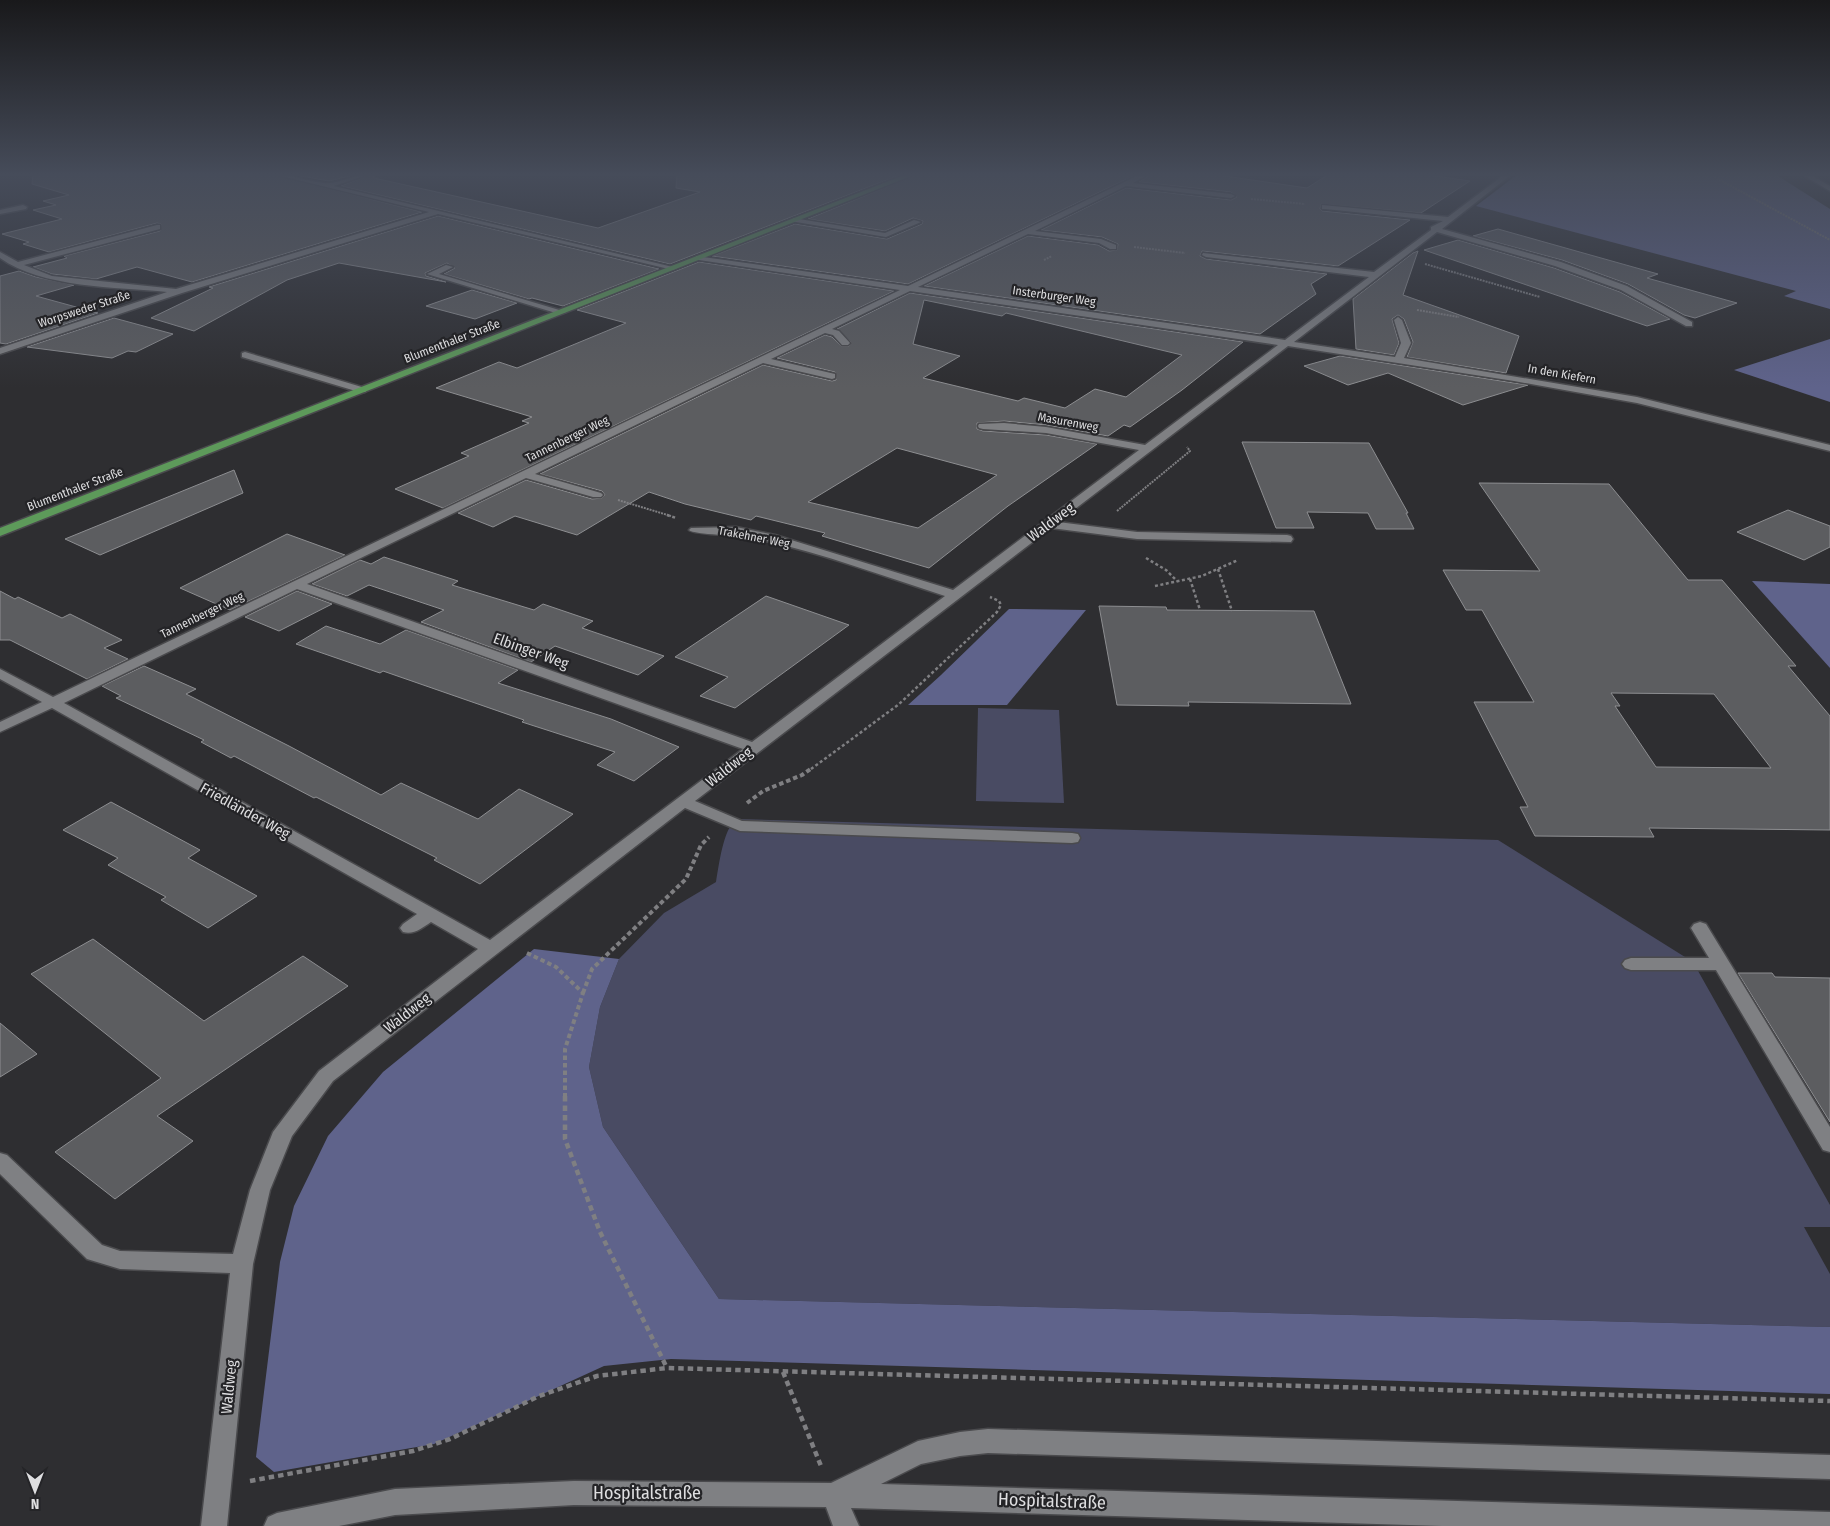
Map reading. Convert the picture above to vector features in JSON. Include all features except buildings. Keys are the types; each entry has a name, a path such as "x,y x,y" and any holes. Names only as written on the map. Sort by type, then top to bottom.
{"main road":[{"name":"Blumenthaler Straße","path":"0,532 732,245"}],"street":[{"path":"17,265 88,245"},
{"name":"Worpsweder Straße","path":"0,351 179,290 326,245"},
{"path":"576,245 673,268"},
{"name":"Tannenberger Weg","path":"0,728 1000,245"},
{"name":"Waldweg","path":"214,1526 242,1264 260,1190 283,1132 326,1076 496,944 1149,449 1413,245"},
{"path":"1491,245 1558,264 1624,288 1689,324"},
{"path":"0,254 34,273 65,280 179,290"},
{"path":"1206,255 1376,275"},
{"name":"Insterburger Weg","path":"699,258 1286,343"},
{"path":"449,267 431,274 562,312"},
{"path":"1398,320 1406,343 1398,360"},
{"path":"826,330 836,333 845,343"},
{"name":"In den Kiefern","path":"1286,343 1514,378 1637,400 1830,448"},
{"path":"245,355 362,390"},
{"path":"763,360 832,376"},
{"name":"Masurenweg","path":"982,426 1010,425 1034,428 1149,449"},
{"path":"524,474 597,495"},
{"path":"1048,524 1084,532 1131,536 1287,539"},
{"name":"Trakehner Weg","path":"696,530 736,532 776,539 956,594"},
{"name":"Elbinger Weg","path":"297,585 754,748"},
{"name":"Friedländer Weg","path":"0,673 430,914 496,944"},
{"path":"685,802 740,826 1072,838"},
{"path":"409,928 430,914"},
{"path":"1700,928 1830,1144"},
{"path":"1631,964 1722,964"},
{"path":"0,1161 95,1252 120,1260 242,1264"},
{"path":"846,1526 833,1495 918,1453 960,1444 988,1441 1830,1467"},
{"name":"Hospitalstraße","path":"277,1526 395,1502 574,1493 833,1495 1830,1525"}],"path":[{"path":"1113,245 1206,255"},
{"path":"1398,257 1540,297"},
{"path":"1114,513 1190,451 1190,448 1184,445"},
{"path":"597,495 622,500 684,521 696,530"},
{"path":"1131,536 1134,549 1166,570 1177,581"},
{"path":"1155,586 1202,576 1244,558"},
{"path":"1218,569 1232,610"},
{"path":"1190,579 1200,610"},
{"path":"667,1368 600,1232 565,1139 565,1049 592,969 686,878 700,845 742,806 763,792 802,775 898,705 997,612 1001,604 999,601 983,593"},
{"path":"496,944 556,967 583,993"},
{"path":"218,1487 413,1451 450,1439 539,1396 597,1376 667,1368 1830,1402"},
{"path":"783,1372 833,1495"}],"shaded area":[{"path":"1624,245 1830,245 1830,309 1784,296 1796,291"},
{"path":"1830,339 1830,402 1734,370"},
{"path":"1752,581 1830,584 1830,668"},
{"path":"1009,609 1086,610 1007,705 908,705 941,675"},
{"path":"978,708 1059,710 1064,803 976,801"},
{"path":"736,819 1498,840 1693,962 1830,1205 1830,1227 1804,1227 1830,1274 1830,1327 719,1299 603,1127 589,1067 600,1007 619,959 664,913 716,882 725,839"},
{"path":"534,949 619,959 600,1007 589,1067 603,1127 719,1299 1830,1327 1830,1394 671,1359 604,1366 434,1444 274,1472 256,1457 280,1262 294,1206 328,1136 383,1072"}]}
